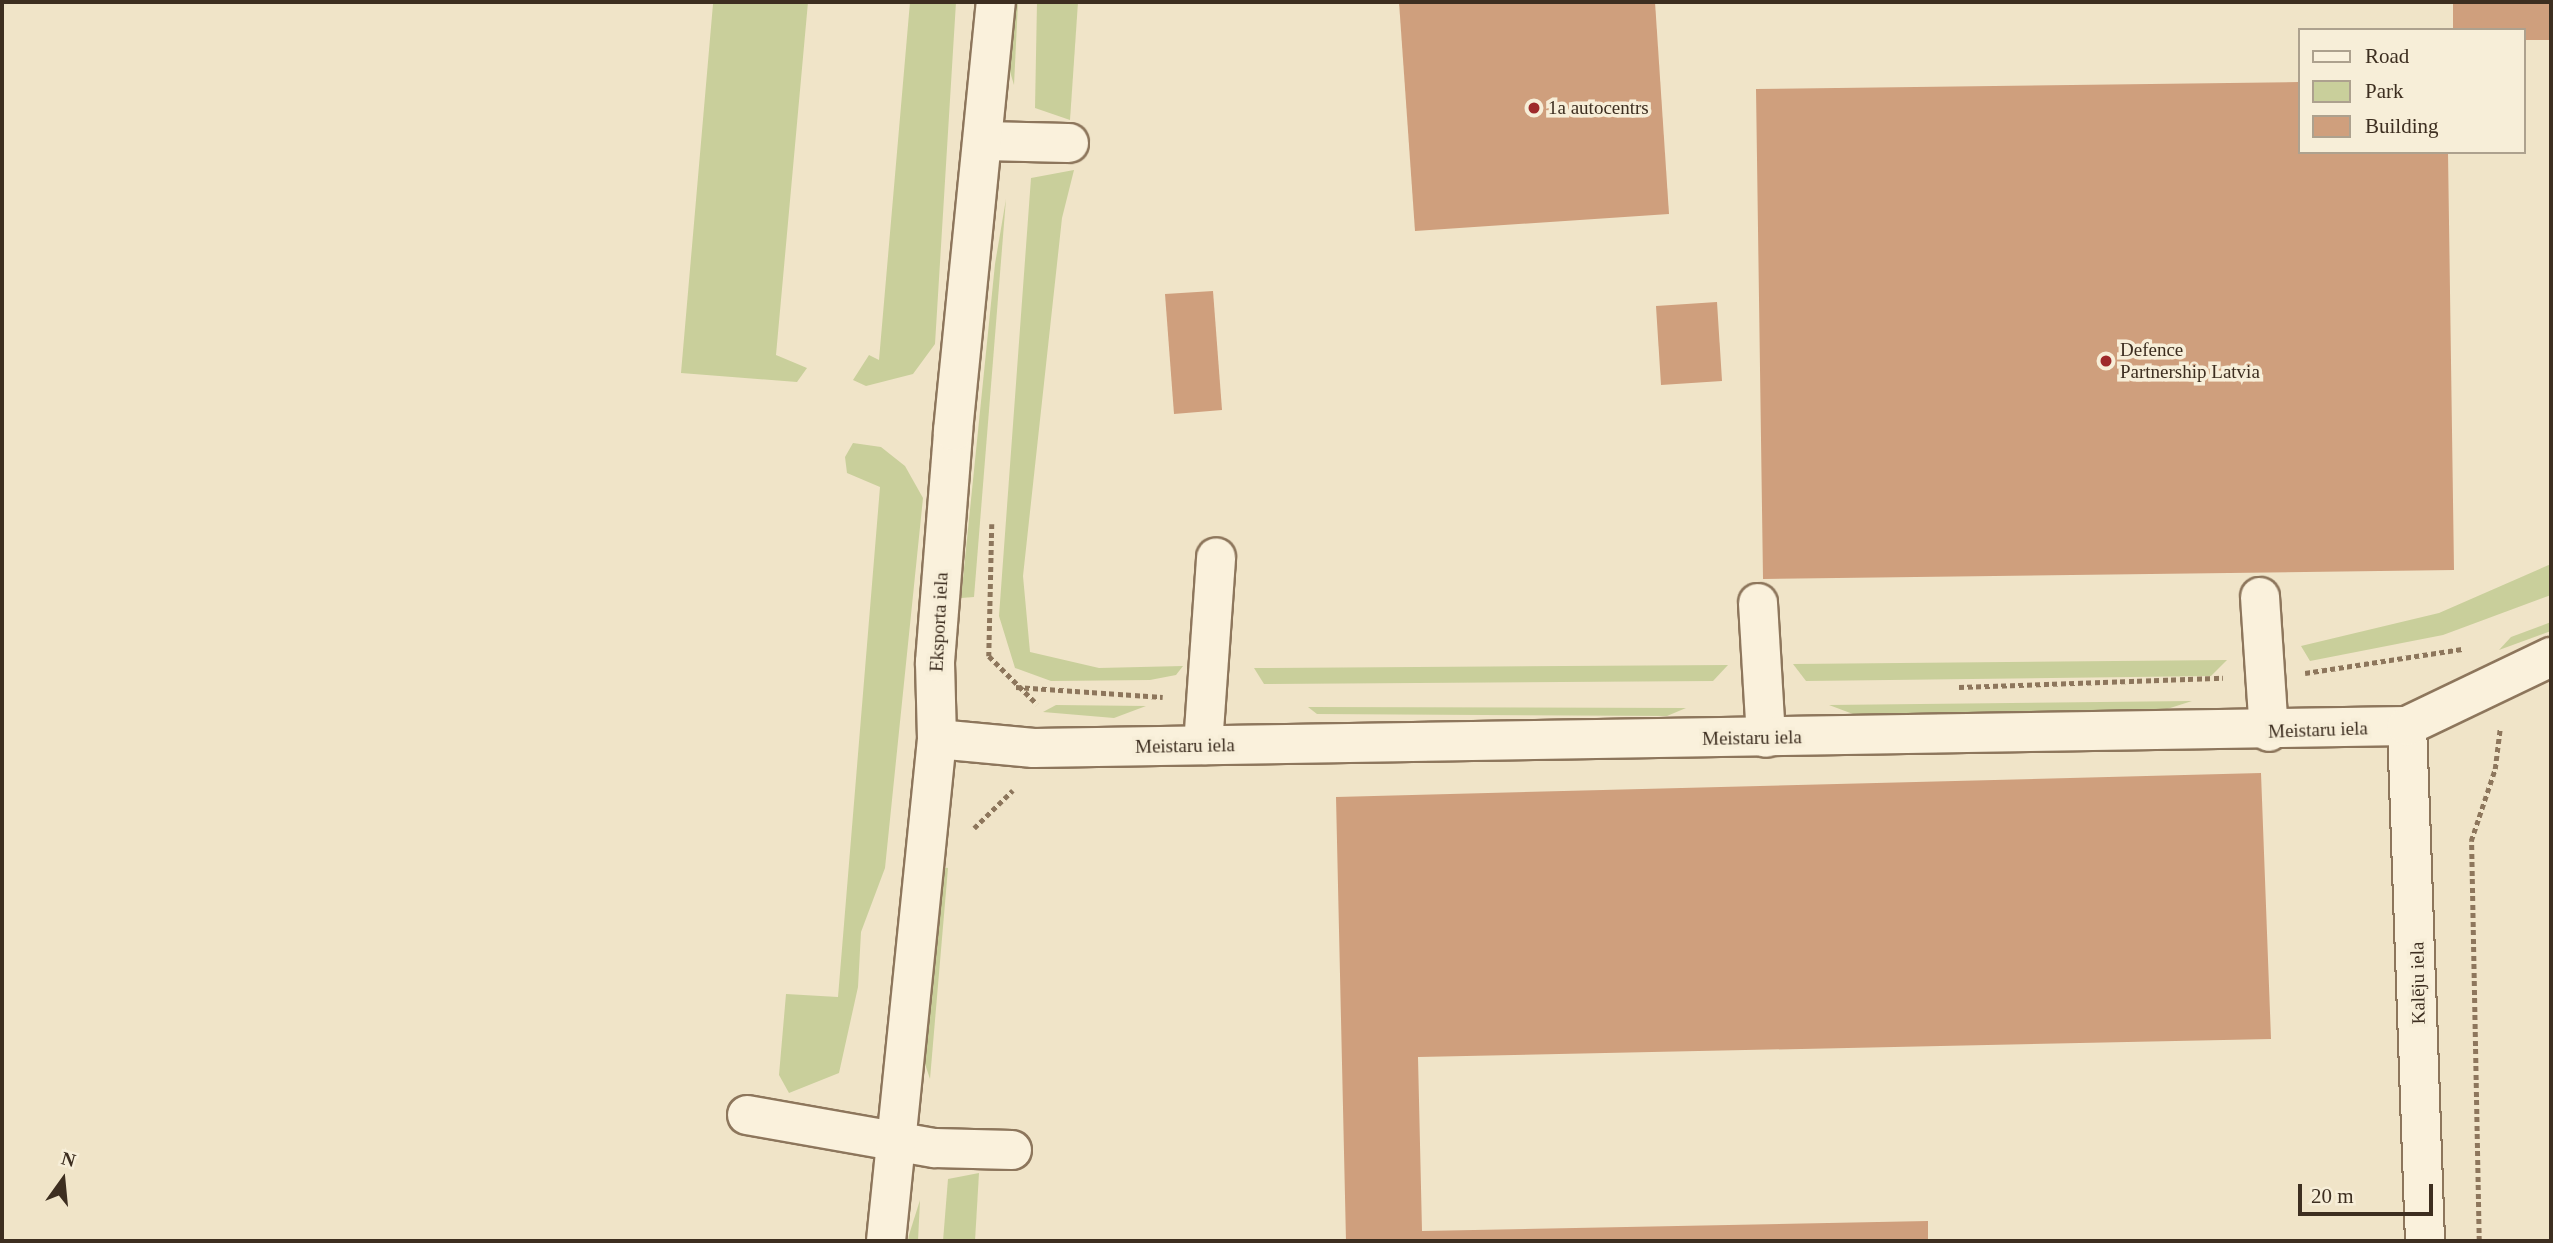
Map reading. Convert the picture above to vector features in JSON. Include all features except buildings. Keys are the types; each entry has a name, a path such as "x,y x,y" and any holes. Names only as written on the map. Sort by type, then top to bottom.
{"street":[{"name":"Eksporta iela","path":"886,1241 893,1136 937,739 935,662 953,431 996,2"},
{"path":"983,141 1069,142"},
{"path":"1203,746 1216,557"},
{"path":"2260,597 2269,732"},
{"path":"1758,603 1766,738"},
{"name":"Meistaru iela","path":"937,739 1034,748 2269,732 2407,726 2551,657"},
{"name":"Kalēju iela","path":"2407,726 2425,1241"},
{"path":"747,1115 893,1136 935,1148 1012,1150"}],"path":[{"path":"992,517 989,656 1025,698"},
{"path":"2479,1241 2471,841 2495,769 2501,722"}],"green space":[{"path":"661,2 808,2 776,355 807,368 797,382 681,373 713,4"},
{"path":"910,2 956,2 935,344 913,374 866,386 853,380 869,355 879,360"},
{"path":"1010,2 1018,2 1014,85 1008,65"},
{"path":"1037,2 1078,2 1070,120 1035,108"},
{"path":"1074,170 1062,218 1023,576 1030,652 1099,668 1183,666 1176,675 1150,680 1051,681 1015,668 999,616 1031,178"},
{"path":"1006,199 974,597 961,598 995,264"},
{"path":"853,443 881,447 905,466 923,498 885,868 861,932 858,987 839,1073 789,1093 779,1075 786,994 838,997 880,487 847,473 845,457"},
{"path":"2551,564 2551,595 2443,635 2310,661 2301,646 2439,613"},
{"path":"2551,622 2551,631 2499,650 2511,637"},
{"path":"2227,660 2211,676 1806,681 1793,664"},
{"path":"1728,665 1713,681 1264,684 1254,668"},
{"path":"2192,701 2167,709 1861,717 1829,705"},
{"path":"1056,705 1146,706 1114,718 1043,712"},
{"path":"1308,707 1686,708 1667,716 1317,714"},
{"path":"940,867 948,868 930,1079 924,1061"},
{"path":"979,1173 975,1241 943,1241 948,1179"},
{"path":"920,1200 918,1241 908,1241 909,1235"}],"place":[{"name":"1a autocentrs","path":"1534,108"},
{"name":"Defence Partnership Latvia","path":"2106,361"}]}
